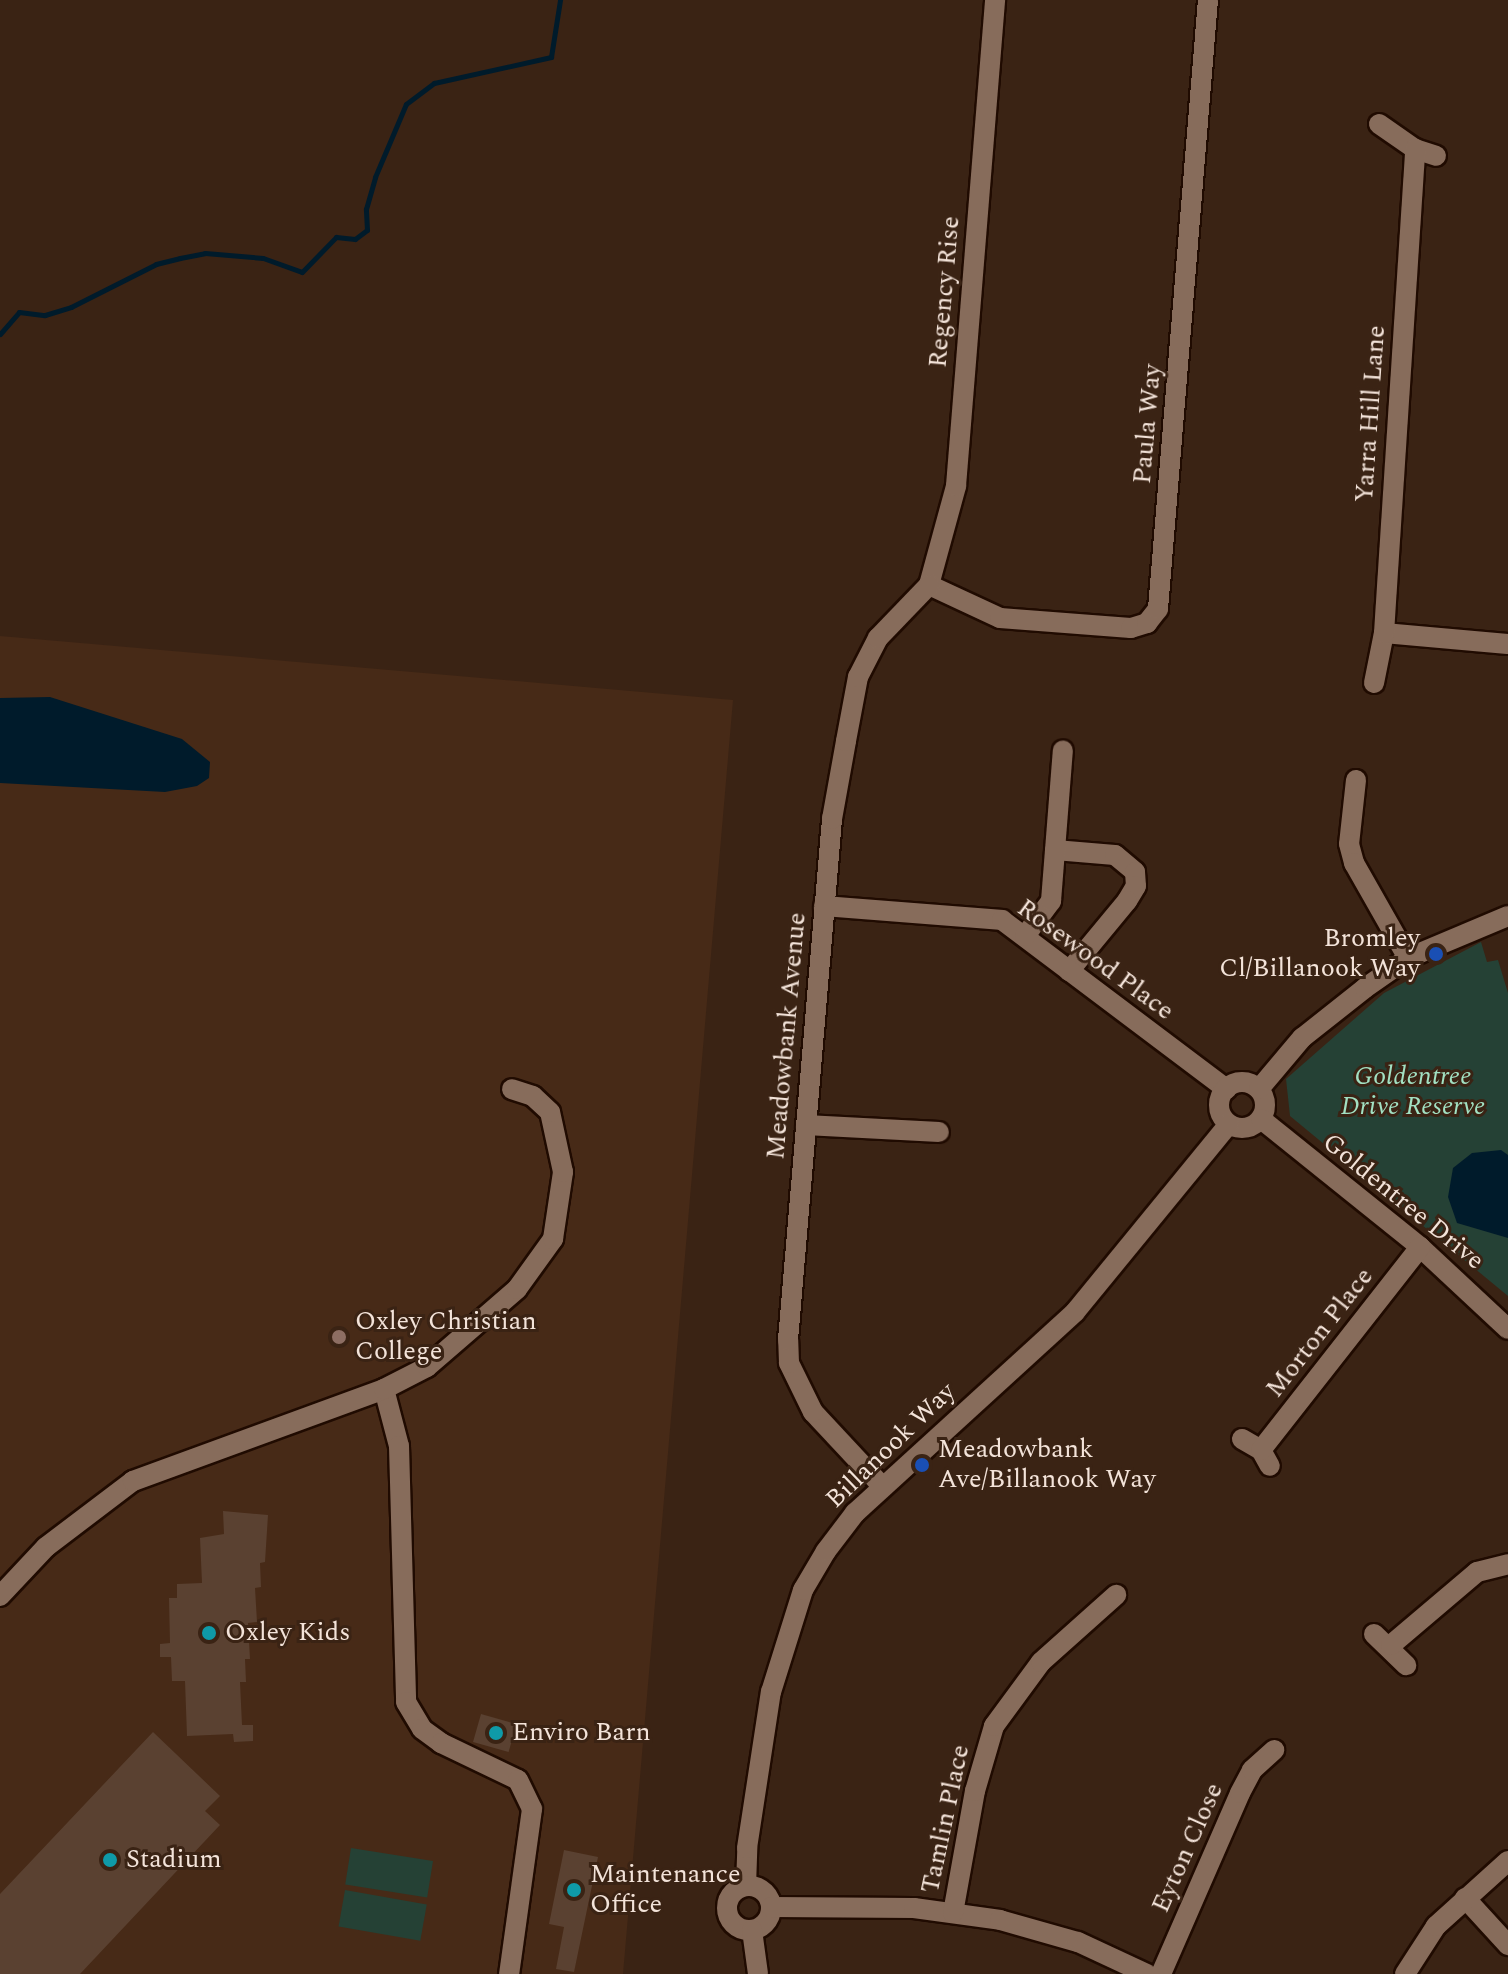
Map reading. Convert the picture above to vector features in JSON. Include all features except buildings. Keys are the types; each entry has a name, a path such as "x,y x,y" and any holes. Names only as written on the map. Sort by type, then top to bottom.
{"street":[{"name":"Regency Rise","path":"929,585 956,486 995,0"},
{"name":"Paula Way","path":"929,585 1000,618 1131,628 1147,623 1158,609 1208,0"},
{"path":"1379,124 1415,149 1436,156"},
{"name":"Yarra Hill Lane","path":"1374,683 1384,633 1415,149"},
{"name":"Meadowbank Avenue","path":"882,1486 813,1412 789,1363 832,819 858,677 878,638 929,585"},
{"path":"1384,633 1508,644"},
{"path":"1025,936 1051,901 1063,750"},
{"path":"1356,780 1349,844 1354,863 1408,958"},
{"path":"1055,850 1115,855 1135,872 1136,886 1127,901 1069,971"},
{"name":"Rosewood Place","path":"824,906 1002,920 1226,1089"},
{"path":"1259,1089 1302,1038 1408,958 1508,916"},
{"path":"1246,1082 1259,1089 1265,1107 1261,1119 1242,1129 1229,1124 1219,1107 1226,1089 1246,1082"},
{"path":"0,1596 46,1547 133,1481 384,1389 427,1367 517,1289 553,1239 563,1172 560,1139 550,1112 533,1096 512,1089"},
{"name":"Goldentree Drive","path":"1261,1119 1420,1247 1508,1329"},
{"name":"Billanook Way","path":"746,1886 759,1761 785,1637 826,1551 882,1486 1075,1312 1229,1124"},
{"path":"806,1125 939,1132"},
{"name":"Morton Place","path":"1242,1439 1266,1458 1420,1247"},
{"path":"384,1389 399,1446 406,1702 422,1729 441,1743 518,1780 532,1809 509,1974"},
{"path":"1406,1665 1383,1640 1477,1572 1508,1564"},
{"name":"Tamlin Place","path":"953,1913 975,1791 994,1726 1041,1662 1116,1595"},
{"name":"Eyton Close","path":"1161,1974 1240,1793 1252,1770 1274,1750"},
{"path":"1405,1974 1436,1926 1508,1861"},
{"path":"746,1886 764,1892 771,1907 767,1921 752,1930 734,1924 727,1908 734,1892 746,1886"},
{"path":"1465,1898 1508,1945"},
{"path":"771,1907 953,1913 1000,1920 1078,1942 1147,1974"},
{"path":"752,1930 758,1974"}],"shaded area":[{"name":"Oxley Christian College","path":"0,636 733,700 623,1974 0,1974"}],"green space":[{"name":"Goldentree Drive Reserve","path":"1481,942 1487,962 1498,960 1508,993 1508,1296 1290,1116 1286,1079 1384,993"},
{"path":"351,1848 433,1861 427,1898 345,1885"},
{"path":"345,1890 427,1904 420,1941 339,1926"}],"water":[{"path":"50,697 182,739 210,762 209,778 197,786 165,792 0,783 0,698"},
{"path":"1501,1150 1508,1155 1508,1238 1457,1223 1448,1197 1453,1168 1472,1153"}],"waterway":[{"path":"0,334 19,312 45,315 71,307 156,264 180,258 205,253 263,258 302,272 336,237 355,239 367,230 366,209 375,177 406,104 434,83 551,57 560,0"}],"place":[{"name":"Bromley Cl/Billanook Way","path":"1436,954"},
{"name":"Oxley Christian College","path":"339,1337"},
{"name":"Meadowbank Ave/Billanook Way","path":"922,1465"},
{"name":"Oxley Kids","path":"209,1633"},
{"name":"Enviro Barn","path":"496,1733"},
{"name":"Stadium","path":"110,1860"},
{"name":"Maintenance Office","path":"574,1890"}]}
